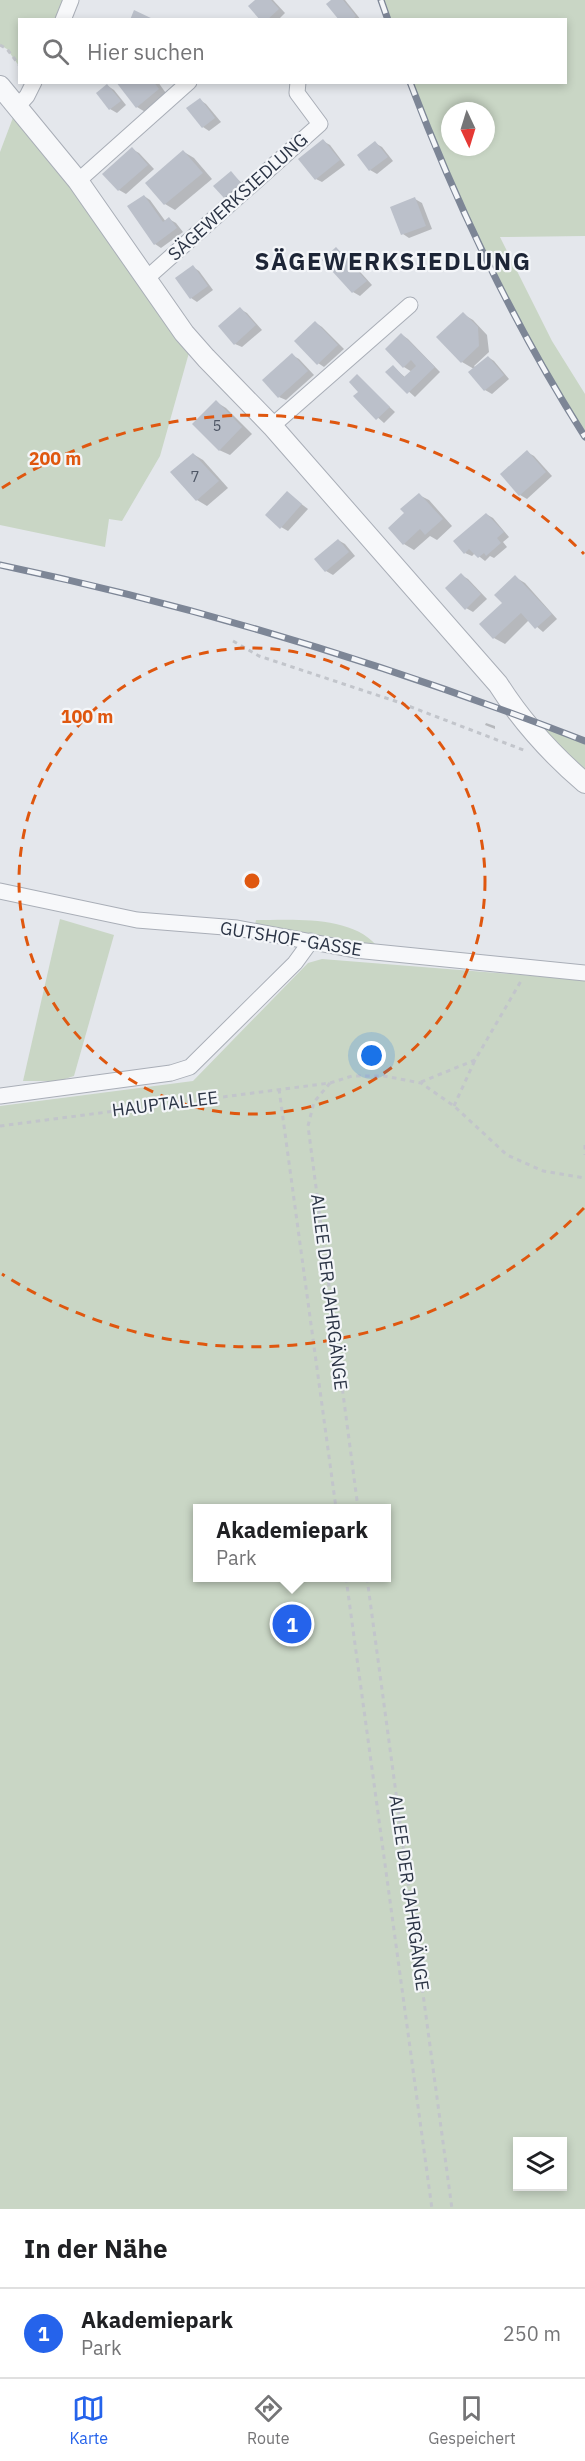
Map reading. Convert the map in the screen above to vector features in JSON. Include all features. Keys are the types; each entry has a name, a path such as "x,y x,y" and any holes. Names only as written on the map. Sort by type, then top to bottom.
{"street":[{"path":"64,18 71,0"},
{"path":"17,106 27,96 33,84"},
{"path":"78,180 187,84"},
{"name":"SÄGEWERKSIEDLUNG","path":"147,278 320,124 297,93 298,84"},
{"path":"0,87 78,180 184,333 272,426 498,684 519,716 552,755 585,783"},
{"path":"272,426 410,305"},
{"name":"GUTSHOF-GASSE","path":"0,891 138,920 237,928 355,950 585,973"},
{"path":"0,1096 171,1074 190,1067 295,963 311,941"}],"path":[{"path":"0,45 7,49 18,63"},
{"path":"233,641 259,656 398,702 532,753"},
{"path":"454,1106 475,1059 524,974"},
{"path":"421,1083 475,1059"},
{"name":"HAUPTALLEE","path":"0,1126 330,1083 352,1076 384,1076 421,1083"},
{"name":"ALLEE DER JAHRGÄNGE","path":"330,1083 314,1102 308,1126 357,1504"},
{"path":"421,1083 454,1106 507,1155 543,1171 585,1178"},
{"path":"279,1089 335,1504"},
{"path":"585,1145 585,1155"},
{"path":"347,1582 432,2209"},
{"name":"ALLEE DER JAHRGÄNGE","path":"368,1582 452,2209"}],"green space":[{"path":"0,0 71,0 63,18 18,18 18,65 7,49 0,45"},
{"path":"381,0 585,0 585,236 500,237 552,341 585,394 585,437 534,352 488,264 447,174 410,84 567,84 567,18 388,18"},
{"path":"17,107 192,342 160,456 122,521 109,519 105,547 0,525 0,152"},
{"path":"519,716 585,741 585,783"},
{"path":"60,919 114,935 74,1076 59,1081 23,1081"},
{"path":"256,920 303,920 336,924 365,935 376,945 255,925"},
{"path":"322,959 585,980 585,2209 0,2209 0,1106 193,1081 308,963"}],"building":[{"path":"255,0 271,0 279,9 269,18 258,18 248,6"},
{"path":"331,0 343,0 356,16 337,18 326,4"},
{"path":"134,10 151,18 131,18"},
{"path":"107,84 121,101 109,110 96,93"},
{"path":"118,84 155,84 159,89 136,108"},
{"path":"200,98 215,118 202,128 186,108"},
{"path":"323,139 340,160 315,180 298,159"},
{"path":"375,141 388,157 369,171 357,155"},
{"path":"132,147 148,165 118,191 102,174"},
{"path":"183,150 203,173 164,205 145,183"},
{"path":"231,171 241,183 224,198 213,186"},
{"path":"144,195 163,222 169,217 177,228 154,245 127,206"},
{"path":"415,197 426,226 401,235 390,207"},
{"path":"336,247 367,281 352,293 322,260"},
{"path":"193,265 208,286 190,299 175,278"},
{"path":"240,307 256,325 234,345 218,326"},
{"path":"463,312 478,327 479,346 461,363 436,337"},
{"path":"315,321 338,345 317,365 294,341"},
{"path":"401,333 435,367 407,394 385,372 393,365 404,377 416,366 411,360 403,368 385,349"},
{"path":"292,353 308,371 278,398 262,380"},
{"path":"488,356 504,375 484,391 468,372"},
{"path":"357,374 390,407 376,420 353,396 358,392 349,382"},
{"path":"216,400 242,427 219,451 192,424"},
{"path":"527,450 546,472 519,496 500,474"},
{"path":"193,453 219,481 196,501 170,472"},
{"path":"287,491 302,504 280,529 265,515"},
{"path":"419,493 443,519 425,535 420,529 403,545 388,528 404,513 400,509"},
{"path":"486,513 504,532 497,538 501,543 486,556 484,553 478,558 469,549 464,554 453,541"},
{"path":"338,539 349,552 325,572 314,559"},
{"path":"461,573 481,594 465,610 445,588"},
{"path":"515,575 552,614 535,629 521,613 493,639 479,624 502,603 494,595"}],"railway":[{"path":"381,0 387,18"},
{"path":"411,84 447,174 488,264 534,352 585,437"},
{"path":"0,565 149,600 296,641 442,688 585,741"}],"place":[{"name":"Akademiepark","path":"292,1624"}],"district":[{"name":"SÄGEWERKSIEDLUNG","path":"393,262"}]}
